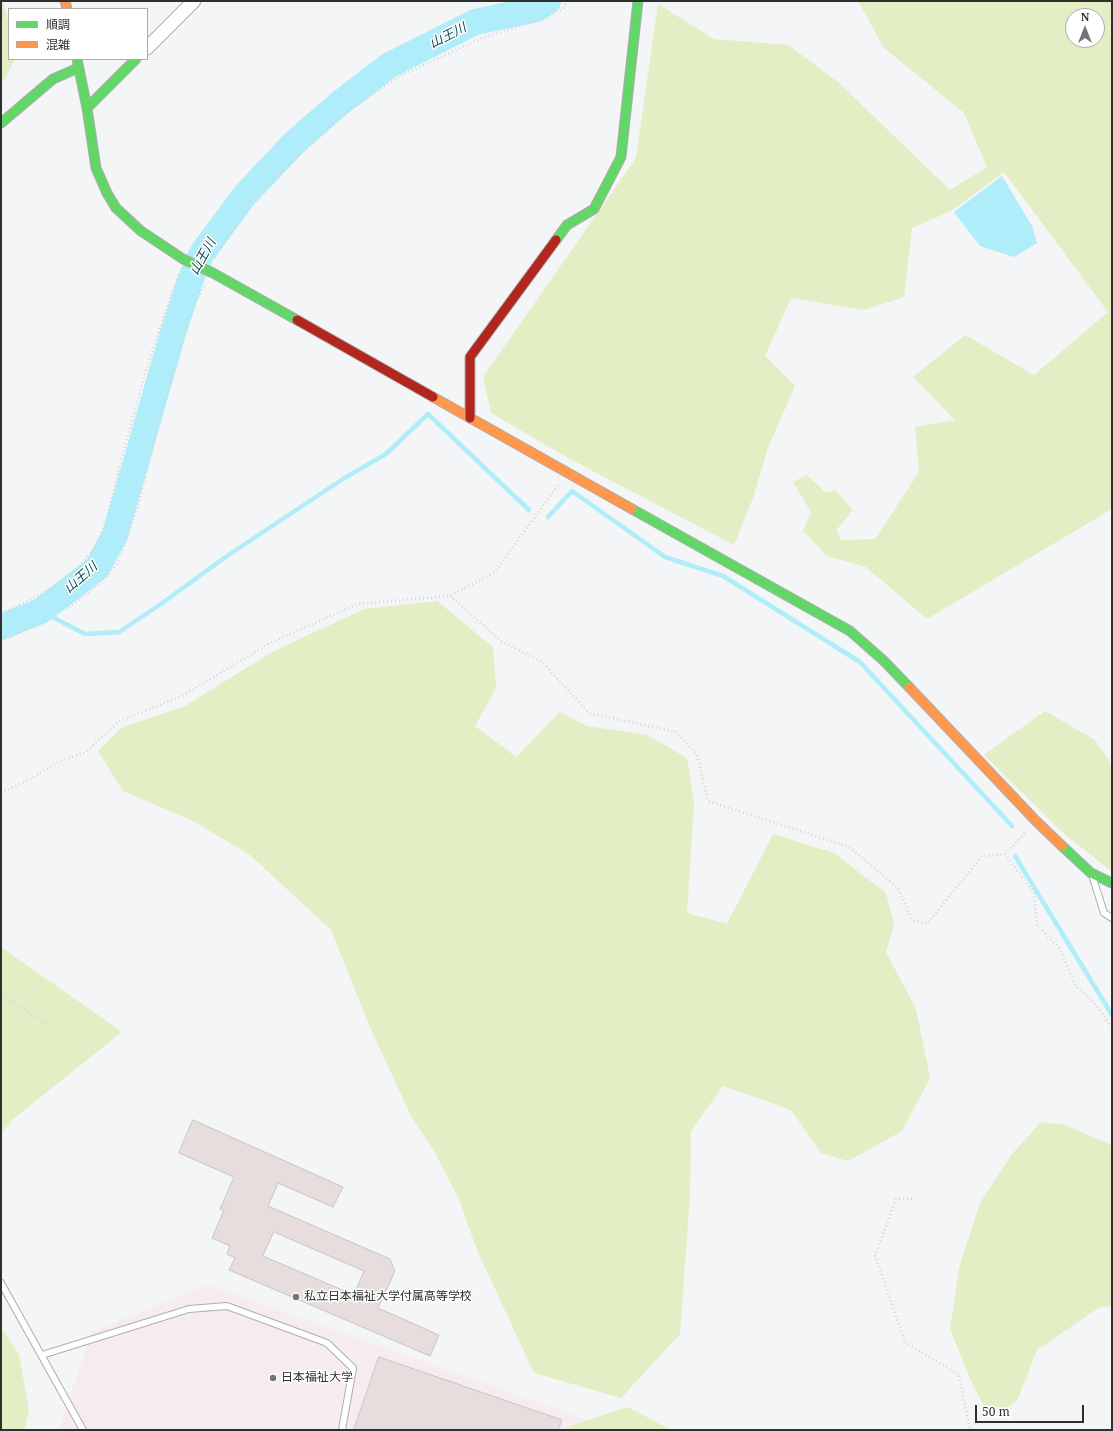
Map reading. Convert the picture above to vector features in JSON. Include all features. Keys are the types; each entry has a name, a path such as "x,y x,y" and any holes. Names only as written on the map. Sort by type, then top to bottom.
{"street":[{"path":"148,47 194,1"},
{"path":"470,418 470,357 567,225 594,209 620,157 638,1"},
{"path":"86,108 135,60"},
{"path":"1,123 53,79 78,63 96,168 107,193 116,208 141,231 183,259 210,272 850,631 884,661 1036,821 1091,873 1112,883"}],"lane":[{"path":"1091,873 1104,913 1112,918"},
{"path":"1,1283 83,1430"},
{"path":"42,1355 190,1309 227,1306 327,1343 353,1368 342,1430"}],"path":[{"path":"66,610 106,578 118,562 137,510 165,399 188,319 210,272 251,198 348,111 400,76 482,38 545,18 564,8 567,1"},
{"path":"1,613 24,604 47,591 72,572 89,556 98,542 105,523 123,451 147,368 183,259"},
{"path":"1,793 31,779 58,762 86,752 118,722 184,694 268,644 357,604 450,596 495,572 567,472"},
{"path":"450,596 501,641 542,662 588,713 676,732 698,754 708,801 849,846 898,888 912,920 927,924 982,856 1006,854 1036,821"},
{"path":"1,641 48,620"},
{"path":"1006,854 1034,893 1037,925 1059,948 1076,986 1094,1002 1112,1028"},
{"path":"1,994 51,1027"},
{"path":"912,1199 896,1199 875,1256 905,1342 959,1375 970,1430"}],"shaded area":[{"name":"日本福祉大学","path":"208,1285 602,1425 601,1430 58,1430 92,1332"}],"green space":[{"path":"1,1 3,1 8,21 8,60 14,60 5,79 1,82"},
{"path":"858,1 1112,1 1112,509 927,619 866,567 827,556 803,531 811,512 793,482 807,475 826,493 835,490 853,510 837,529 840,540 875,539 919,472 915,427 955,420 913,377 965,335 1034,375 1108,312 1004,172 951,211 912,228 904,297 864,310 791,298 765,356 795,386 768,448 753,498 734,545 570,459 491,413 483,377 636,158 658,4 714,39 788,45 838,82 950,190 987,167 964,113 884,48"},
{"path":"437,601 493,647 496,688 475,726 516,757 560,712 587,726 647,735 687,758 694,803 687,913 727,924 773,834 834,853 886,893 894,925 886,952 916,1009 930,1078 902,1131 848,1161 821,1153 791,1110 723,1086 691,1131 690,1196 680,1334 621,1398 534,1373 477,1250 459,1199 433,1149 411,1116 369,1025 331,930 250,855 193,821 123,791 98,751 121,728 185,706 272,652 364,609"},
{"path":"1045,711 1095,740 1112,765 1112,872 1063,833 984,755"},
{"path":"1,947 122,1032 12,1120 1,1134"},
{"path":"1041,1122 1065,1125 1112,1145 1112,1306 1100,1307 1037,1350 1017,1401 1000,1413 988,1412 974,1388 950,1329 959,1268 980,1203 1012,1154"},
{"path":"1,1327 19,1354 29,1411 24,1430 1,1430"},
{"path":"628,1407 671,1430 569,1430 570,1426"}],"water":[{"path":"1002,176 1032,226 1037,243 1014,257 980,246 954,212"}],"building":[{"path":"193,1120 343,1187 333,1207 278,1183 268,1206 390,1259 395,1271 378,1308 439,1335 430,1356 229,1270 235,1258 227,1254 230,1246 212,1238 224,1210 220,1209 234,1177 179,1153","holes":["274,1232 364,1271 354,1295 263,1256"]},
{"path":"379,1357 562,1420 558,1430 354,1430"}],"waterway":[{"name":"山王川","path":"1,627 41,611 97,568 115,535 173,333 191,278 202,253 245,195 296,141 340,103 388,66 475,22 537,9 548,1"},
{"path":"41,611 85,634 119,632 227,556 346,477 386,454 428,414 529,510"},
{"path":"548,517 572,491 665,557 723,576 860,662 1012,826"},
{"path":"1015,856 1112,1015"}],"traffic: fast":[{"path":"556,240 567,225 594,209 621,157 638,1"},
{"path":"77,60 87,108 96,168 107,193 116,208 141,231 183,259 213,273 297,320"},
{"path":"87,108 135,60"},
{"path":"1,123 53,79 78,68"},
{"path":"632,509 850,631 884,661 909,687"},
{"path":"1062,846 1091,873 1112,883"}],"traffic: slow":[{"path":"65,1 67,8"},
{"path":"433,397 632,509"},
{"path":"909,687 1036,821 1062,846"}],"traffic: jam":[{"path":"470,418 470,357 556,240"},
{"path":"297,320 433,397"}],"place":[{"name":"私立日本福祉大学付属高等学校","path":"296,1297"},
{"name":"日本福祉大学","path":"273,1378"}]}
